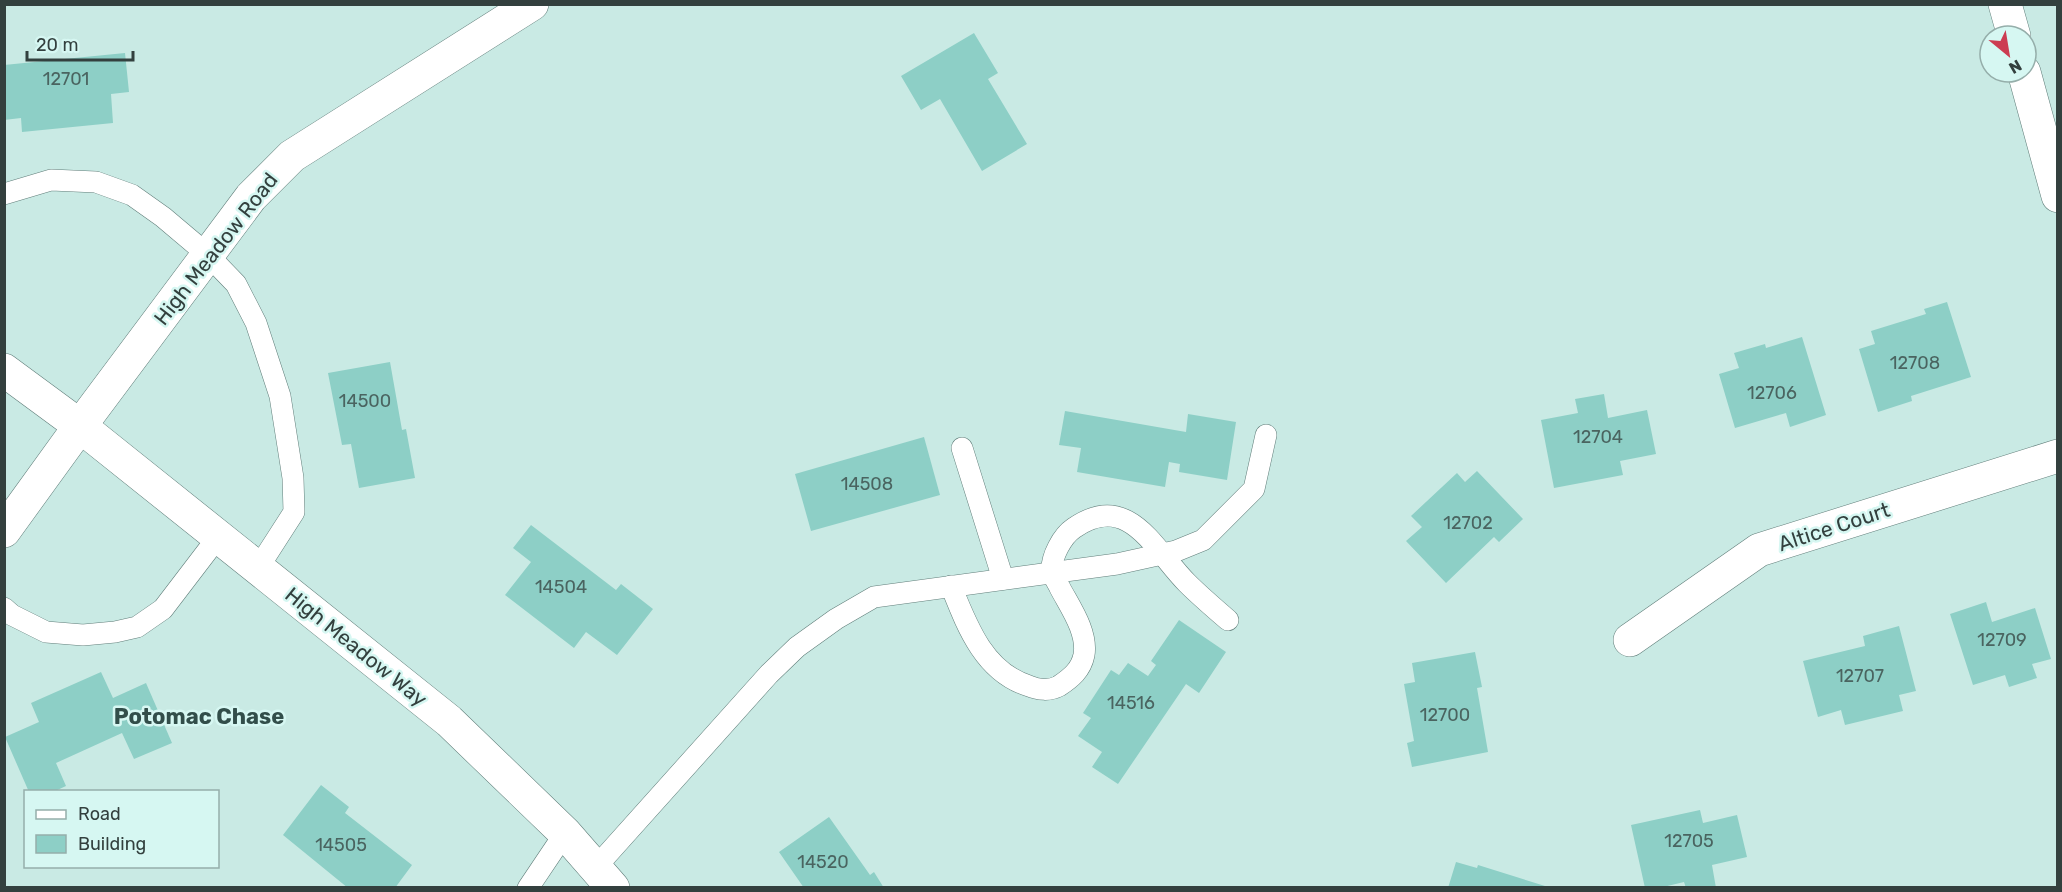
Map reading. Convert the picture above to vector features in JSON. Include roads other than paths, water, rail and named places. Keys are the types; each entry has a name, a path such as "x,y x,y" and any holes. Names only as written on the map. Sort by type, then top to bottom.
{"street":[{"name":"High Meadow Road","path":"4,531 251,197 292,156 532,4"},
{"path":"2005,4 2011,24"},
{"path":"2027,84 2058,196"},
{"path":"4,370 80,426"},
{"name":"High Meadow Way","path":"80,426 449,721 565,832 604,878"},
{"name":"Altice Court","path":"1630,640 1760,550 2058,456"}],"lane":[{"path":"4,194 51,180 96,182 132,195 208,255 236,284 256,324 280,396 293,478 294,512 258,568"},
{"path":"604,878 768,675 797,647 836,619 874,597 1117,564 1162,554 1203,540 1254,489 1266,435"},
{"path":"962,448 1003,579"},
{"path":"951,586 970,633 990,662 1015,682 1036,689 1054,689 1069,680 1080,667 1084,653 1082,631 1052,573 1056,552 1071,530 1088,519 1113,514 1135,524 1187,584 1228,620"},
{"path":"4,608 12,615 46,632 83,635 137,627 163,609 218,537"},
{"path":"528,888 565,832"}],"district":[{"name":"Potomac Chase","path":"199,716"}]}
